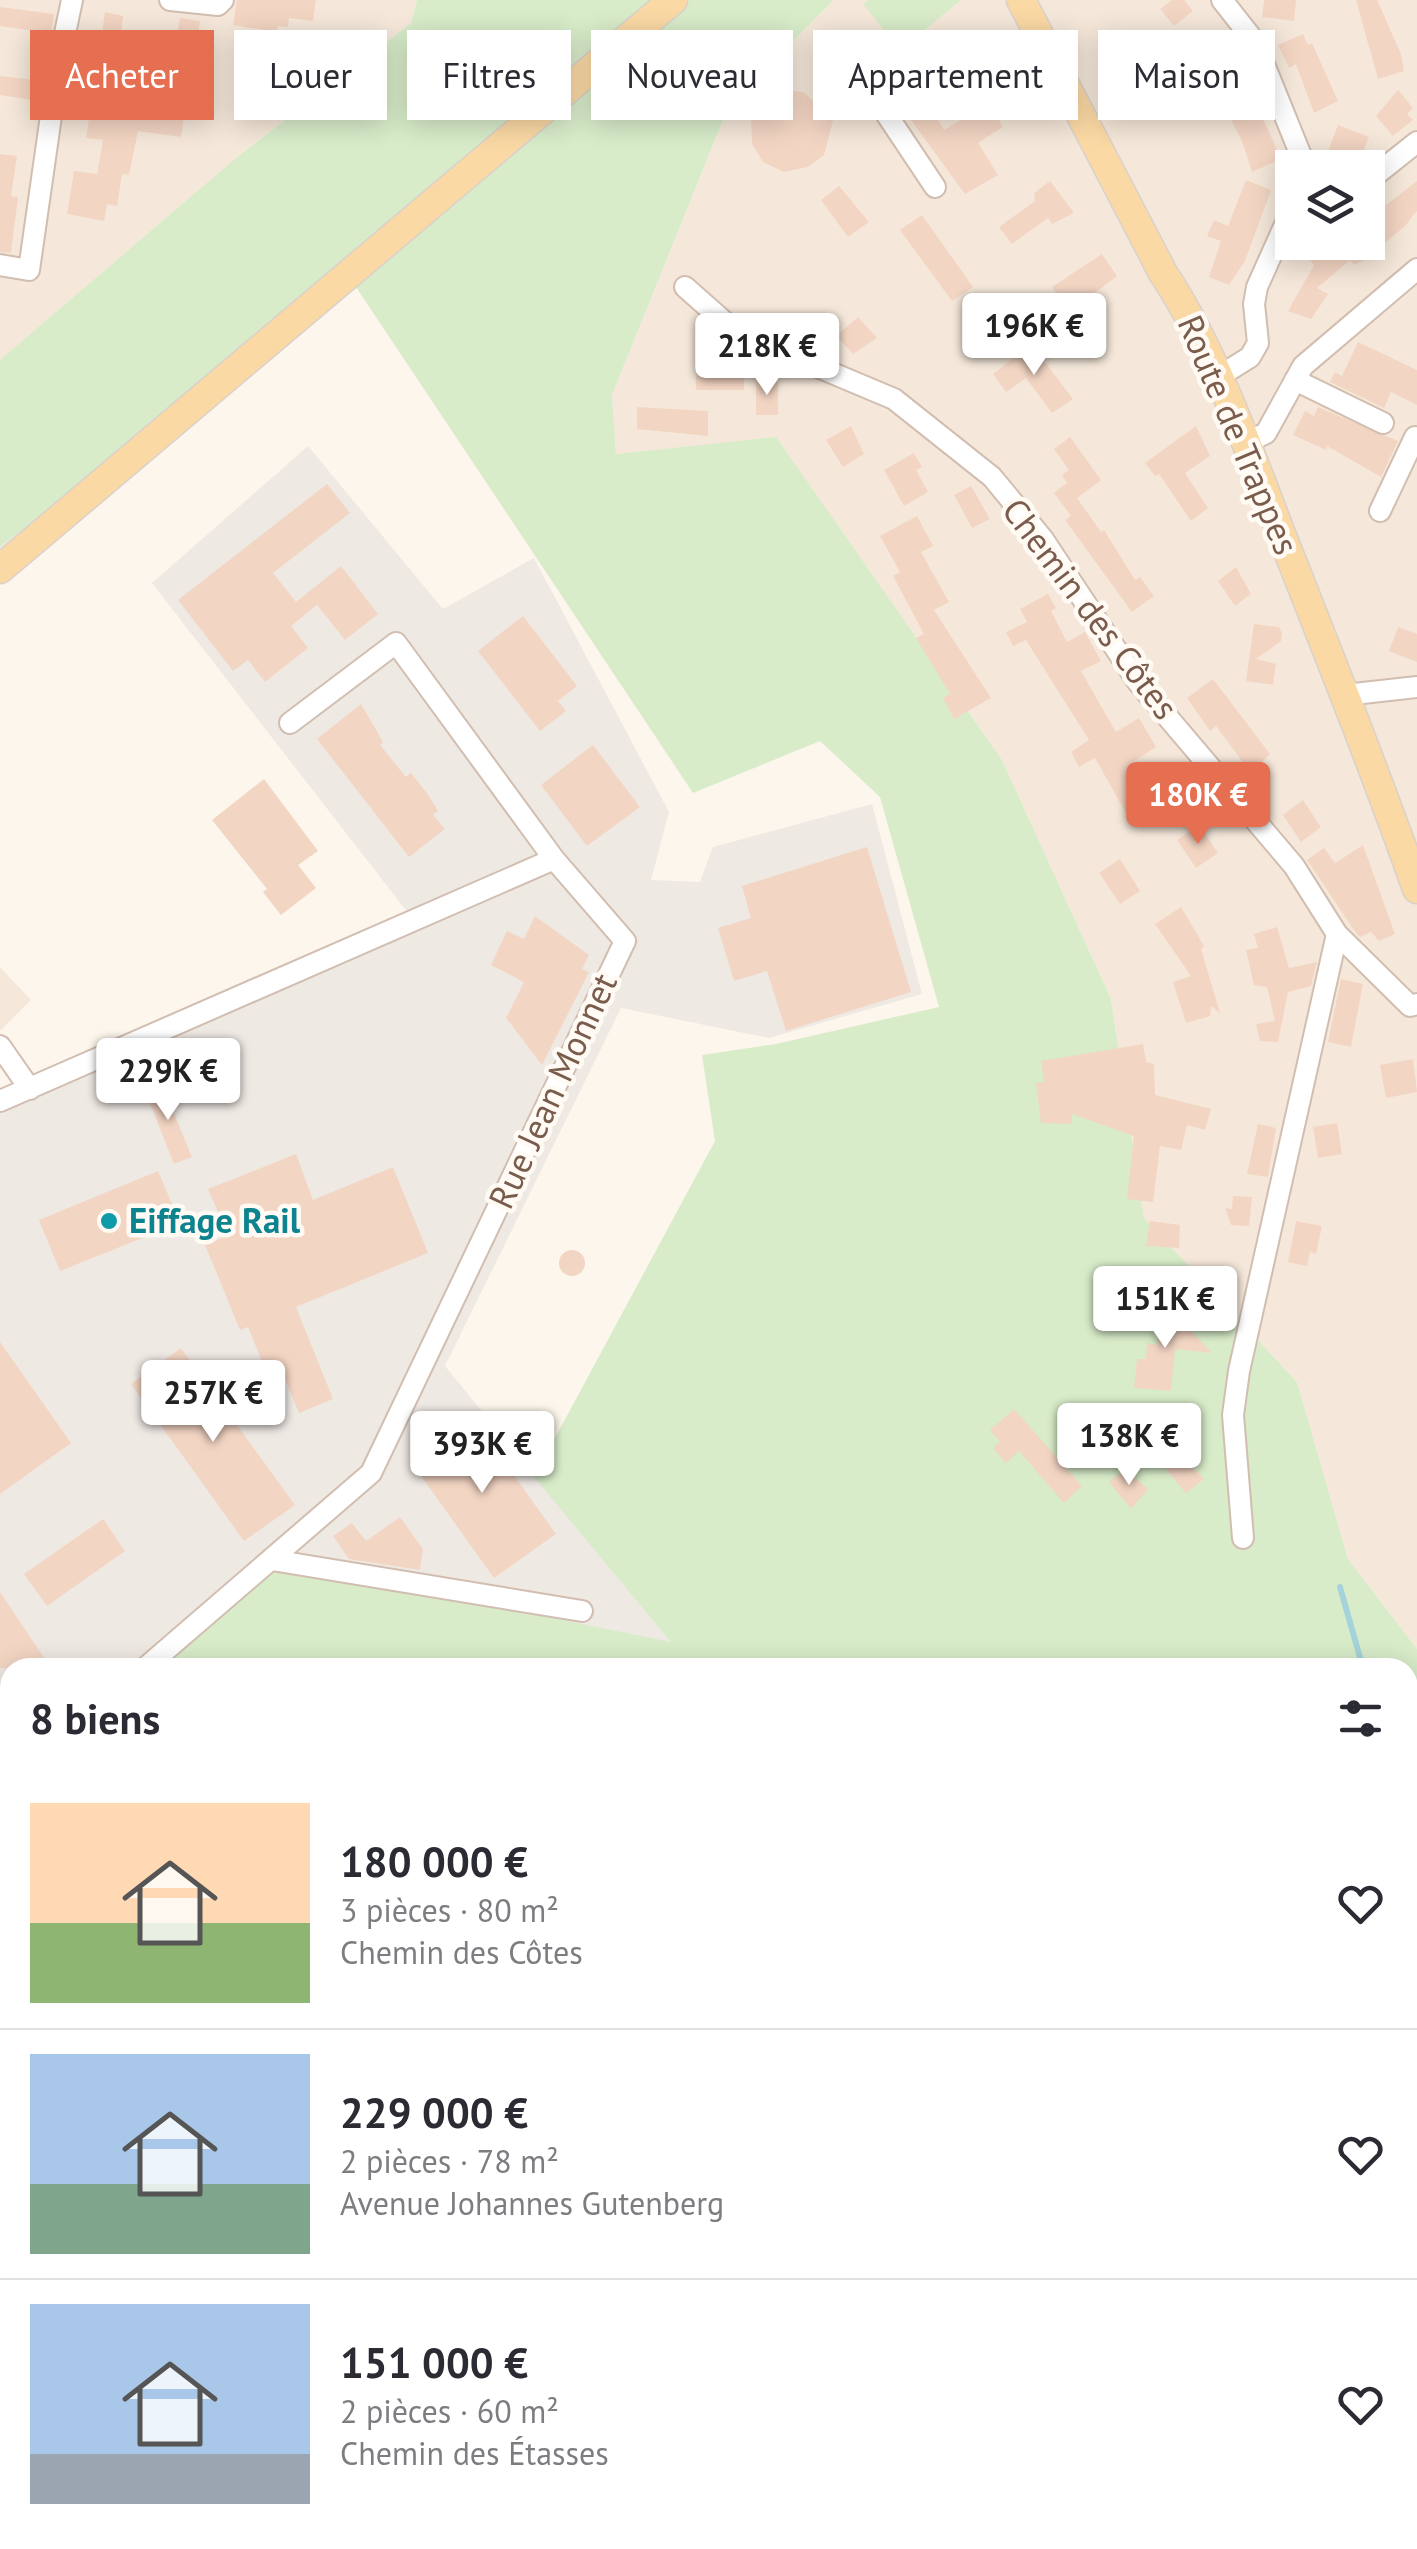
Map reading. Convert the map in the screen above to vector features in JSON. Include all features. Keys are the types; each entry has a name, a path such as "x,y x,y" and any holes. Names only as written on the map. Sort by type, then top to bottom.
{"main road":[{"path":"637,30 673,0"},
{"path":"641,30 683,0"},
{"name":"Route de Trappes","path":"1020,0 1036,30"},
{"path":"0,569 591,69"},
{"name":"Route de Trappes","path":"1078,111 1162,273 1187,310 1218,377 1345,695 1417,889"}],"street":[{"path":"0,265 29,270 58,68 72,0"},
{"path":"170,0 218,4 223,0"},
{"path":"1222,0 1255,42 1299,150"},
{"path":"890,120 935,186"},
{"path":"1385,167 1417,142"},
{"path":"1218,377 1250,357 1258,343 1254,304 1257,286 1275,246"},
{"path":"1246,443 1266,433 1303,366 1417,269"},
{"name":"Chemin des Côtes","path":"685,287 738,333 894,399 992,478 1044,539 1138,681 1294,866 1338,934 1410,1006 1417,1004"},
{"path":"1295,380 1384,424"},
{"path":"1380,511 1414,437"},
{"name":"Rue Jean Monnet","path":"272,1560 372,1472 624,941 554,859 396,643 290,723"},
{"path":"1345,695 1417,687"},
{"path":"0,1100 554,859"},
{"path":"1243,1538 1233,1415 1338,934"},
{"path":"0,1046 30,1088"},
{"path":"157,1658 272,1560 582,1611"}],"shaded area":[{"path":"0,0 417,0 411,23 387,41 387,30 234,30 234,120 285,120 237,157 350,277 0,553"},
{"path":"834,0 1417,0 1417,1649 1348,1559 1297,1382 1144,1218 1111,999 1002,760 776,438 616,454 612,395 723,120 793,120 793,41"},
{"path":"308,446 443,609 534,558 669,812 651,880 700,882 713,847 872,804 922,994 769,1038 621,1008 445,1366 672,1643 273,1561 160,1658 0,1658 0,1101 415,922 152,583"},
{"path":"0,967 31,1000 0,1031"}],"green space":[{"path":"417,0 834,0 793,41 793,30 591,30 591,120 723,120 612,395 616,454 776,437 1002,760 1111,999 1144,1218 1297,1382 1348,1559 1417,1649 1417,1658 160,1658 272,1561 671,1642 534,1477 715,1141 702,1055 776,1044 939,1007 880,797 820,741 693,793 350,278 0,547 0,360 285,120 387,120 387,42 411,23"},
{"path":"868,0 961,0 924,30 884,30 863,4"}],"building":[{"path":"237,0 316,0 313,21 289,18 288,27 278,26 277,30 233,25"},
{"path":"1172,0 1184,0 1193,11 1174,26 1160,9"},
{"path":"1264,0 1296,0 1294,21 1262,17"},
{"path":"1356,0 1377,0 1401,54 1404,71 1378,79"},
{"path":"0,7 54,14 51,30 0,26"},
{"path":"105,12 123,16 121,30 103,30"},
{"path":"180,18 200,21 199,30 178,30"},
{"path":"1303,34 1308,45 1312,43 1338,101 1314,113 1296,64 1289,68 1278,45"},
{"path":"0,76 30,79 30,100 0,95"},
{"path":"1398,90 1413,108 1407,114 1413,120 1393,136 1376,116"},
{"path":"793,91 805,93 813,101 813,120 833,121 824,155 808,167 784,172 763,162 752,144 751,120 793,120"},
{"path":"89,120 184,120 181,137 138,131 129,175 122,174 117,206 107,204 104,221 67,214 74,171 97,174 103,140 86,138"},
{"path":"911,120 938,120 944,130 961,120 999,120 1003,127 978,143 998,175 965,194"},
{"path":"1231,120 1264,120 1277,150 1275,162 1252,172"},
{"path":"1338,125 1369,137 1364,150 1329,150"},
{"path":"0,154 17,156 11,196 18,197 11,253 0,252"},
{"path":"1246,180 1271,190 1245,261 1229,285 1209,277 1221,241 1207,236 1214,220 1228,226"},
{"path":"1050,181 1074,213 1052,224 1048,218 1012,244 999,227 1035,201 1034,193"},
{"path":"1417,181 1417,211 1385,243 1385,206"},
{"path":"839,186 869,222 848,237 821,200"},
{"path":"922,215 973,287 952,301 900,230"},
{"path":"1102,254 1117,276 1070,312 1052,287"},
{"path":"1310,260 1350,260 1317,288 1328,294 1311,319 1288,311 1314,265"},
{"path":"858,317 877,338 853,354 836,336"},
{"path":"1358,342 1417,370 1417,405 1391,392 1384,408 1330,382 1335,372 1342,376"},
{"path":"1031,344 1073,399 1052,413 1026,378 1006,392 993,374"},
{"path":"696,364 744,368 744,390 696,390"},
{"path":"756,382 778,382 778,415 756,415"},
{"path":"637,407 708,411 708,436 637,429"},
{"path":"1318,407 1398,441 1381,477 1327,446 1326,450 1293,435 1305,411 1314,416"},
{"path":"851,426 864,454 843,467 826,440"},
{"path":"1196,426 1210,456 1185,473 1208,508 1191,521 1159,474 1155,476 1145,463"},
{"path":"1070,437 1101,480 1077,498 1101,532 1104,530 1135,580 1140,577 1154,596 1132,612 1065,520 1071,516 1054,493 1067,483 1062,475 1069,470 1054,449"},
{"path":"914,453 922,467 916,470 928,492 904,506 884,470"},
{"path":"327,484 350,513 273,573 296,602 341,566 378,614 345,640 317,605 291,626 308,648 265,682 248,660 233,671 178,600"},
{"path":"971,486 990,519 972,528 954,495"},
{"path":"917,516 933,546 921,552 949,602 934,610 991,698 954,719 943,698 950,694 916,638 924,634 893,576 900,572 880,536"},
{"path":"1236,567 1251,594 1235,606 1218,581"},
{"path":"1048,594 1056,608 1051,611 1067,642 1085,632 1101,661 1081,671 1116,732 1139,718 1156,747 1131,763 1151,798 1126,813 1095,758 1079,767 1071,752 1089,740 1026,640 1013,646 1006,632 1027,622 1020,609"},
{"path":"523,616 577,686 558,701 566,711 540,731 478,651"},
{"path":"1254,624 1279,627 1282,633 1281,641 1256,659 1276,664 1273,685 1246,681"},
{"path":"1398,627 1417,634 1417,662 1389,651"},
{"path":"1213,679 1270,754 1251,773 1216,726 1210,731 1187,698"},
{"path":"361,704 383,742 380,745 406,777 411,773 427,793 438,811 433,815 445,829 409,857 317,739"},
{"path":"593,745 640,807 587,846 541,785"},
{"path":"264,779 318,851 298,865 316,888 281,915 263,892 267,889 212,820"},
{"path":"1303,800 1321,827 1301,842 1283,815"},
{"path":"1199,825 1218,853 1196,868 1177,840"},
{"path":"1363,845 1395,934 1379,941 1371,932 1360,937 1356,933 1307,860 1324,848 1335,863"},
{"path":"867,847 911,992 786,1031 767,971 734,981 718,928 751,918 742,886"},
{"path":"1120,859 1140,891 1120,904 1099,873"},
{"path":"1181,907 1204,946 1201,949 1220,1013 1211,1006 1210,1016 1186,1023 1173,982 1191,976 1155,924"},
{"path":"535,916 589,955 582,969 589,972 542,1065 506,1018 524,982 491,965 507,931 524,939"},
{"path":"1277,927 1289,968 1317,962 1311,986 1288,992 1278,1042 1260,1041 1256,1024 1275,1021 1267,987 1254,985 1246,950 1258,948 1254,934"},
{"path":"1341,979 1363,984 1351,1047 1328,1042"},
{"path":"1143,1044 1146,1062 1154,1064 1155,1095 1211,1109 1205,1130 1187,1125 1181,1150 1160,1146 1153,1202 1127,1199 1134,1136 1072,1114 1072,1124 1041,1123 1036,1083 1044,1082 1041,1061"},
{"path":"1413,1059 1417,1092 1386,1098 1380,1065"},
{"name":"Eiffage Rail","path":"160,1080 192,1157 174,1164 144,1088"},
{"path":"1337,1123 1342,1154 1318,1158 1313,1127"},
{"path":"1258,1124 1276,1128 1268,1177 1247,1174"},
{"path":"296,1154 313,1200 393,1167 428,1253 296,1307 333,1399 299,1413 277,1360 263,1364 248,1327 240,1330 205,1245 228,1235 208,1189"},
{"name":"Eiffage Rail","path":"158,1171 180,1223 60,1271 39,1220"},
{"path":"1233,1196 1252,1197 1249,1226 1231,1225 1225,1208 1232,1209"},
{"path":"1150,1221 1180,1225 1179,1248 1146,1246"},
{"path":"1296,1221 1322,1226 1316,1254 1310,1252 1307,1266 1288,1262"},
{"path":"572,1250 581,1254 585,1263 581,1272 572,1276 563,1272 559,1263 563,1254"},
{"path":"1160,1300 1179,1302 1177,1329 1191,1331 1212,1353 1175,1349 1171,1391 1134,1388 1137,1359 1146,1359 1147,1343 1157,1345"},
{"path":"0,1342 71,1443 0,1494"},
{"path":"181,1348 295,1505 244,1541 131,1384"},
{"path":"1014,1409 1082,1486 1064,1503 1019,1451 1006,1463 993,1448 1000,1442 990,1430"},
{"path":"470,1414 556,1534 494,1578 409,1459"},
{"path":"1179,1453 1204,1479 1186,1493 1163,1466"},
{"path":"1125,1469 1148,1489 1131,1509 1109,1482"},
{"path":"400,1517 423,1549 420,1570 349,1559 333,1536 352,1523 366,1541"},
{"path":"103,1519 125,1551 47,1606 24,1574"},
{"path":"0,1592 44,1658 0,1658"}],"waterway":[{"path":"1340,1587 1360,1658"}],"place":[{"name":"Eiffage Rail","path":"109,1221"}]}
